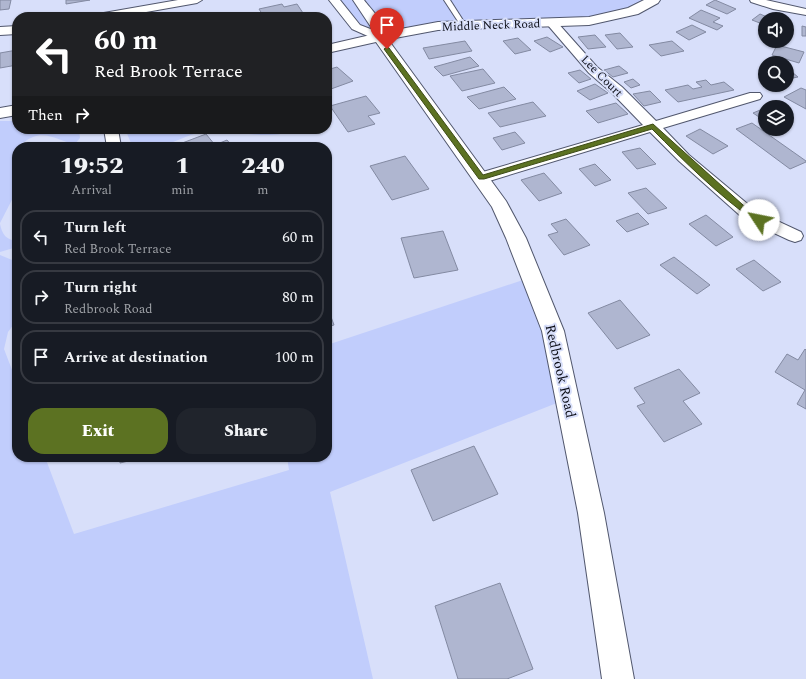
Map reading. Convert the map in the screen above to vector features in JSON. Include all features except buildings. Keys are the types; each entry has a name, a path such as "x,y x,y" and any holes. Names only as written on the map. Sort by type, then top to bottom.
{"main road":[{"name":"Middle Neck Road","path":"332,48 425,28 463,25 552,23 616,16 654,0"},
{"name":"Redbrook Road","path":"379,37 500,205 512,228 553,331 591,512 618,679"},
{"path":"0,114 12,111"}],"street":[{"path":"127,12 197,0"},
{"path":"334,0 356,27 379,37 380,28 358,0"},
{"path":"755,0 773,6 806,12"},
{"name":"Lee Court","path":"552,23 593,70 617,90 684,158 750,214 795,236"},
{"path":"0,31 12,30"},
{"path":"481,178 755,96"}],"lane":[{"path":"447,0 463,25"}],"shaded area":[{"path":"337,0 355,0 376,34 358,26"},
{"path":"359,0 643,0 650,3 596,18 451,25 380,37"},
{"path":"0,121 12,121 12,134 80,134 80,138 77,142 67,142 49,136 38,135 24,142 12,142 12,200 0,223"},
{"path":"127,134 195,134 173,142 131,142"},
{"path":"250,134 280,134 274,135"},
{"path":"0,224 5,236 12,240 12,248 0,252"},
{"path":"0,255 12,260 12,327 8,332 4,349 12,370 12,462 47,462 74,534 289,470 288,462 332,462 332,343 532,277 567,399 330,492 373,679 0,679"}],"route":[{"path":"387,49 481,178 653,126 696,168 741,207 759,220"}]}
